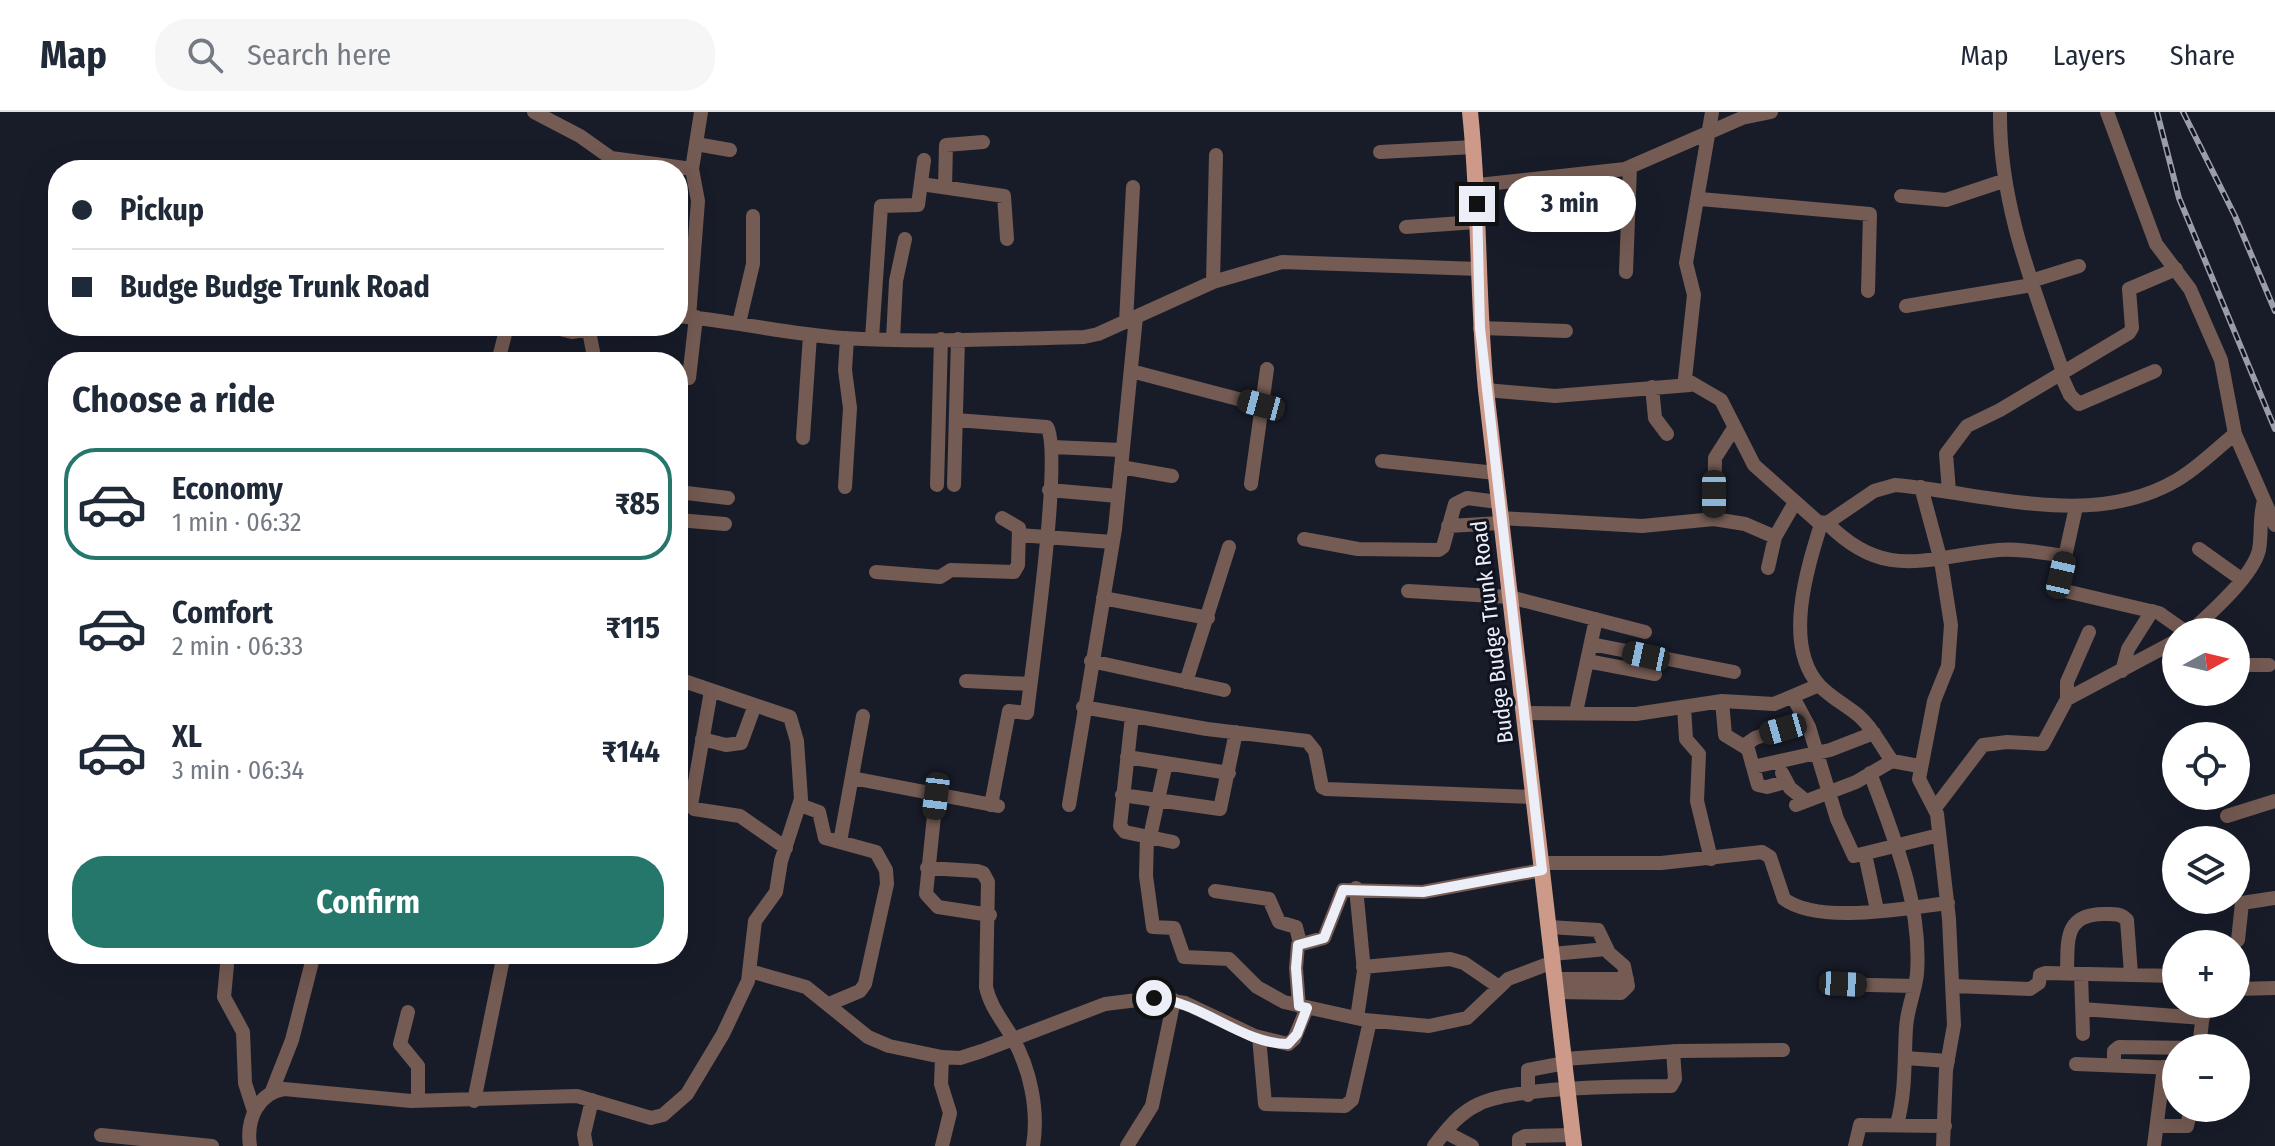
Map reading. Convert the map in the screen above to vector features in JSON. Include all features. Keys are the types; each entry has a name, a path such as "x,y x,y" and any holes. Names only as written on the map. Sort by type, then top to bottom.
{"main road":[{"name":"Budge Budge Trunk Road","path":"1470,112 1478,185 1476,222 1480,328 1486,390 1574,1140"}],"street":[{"path":"534,112 580,136 611,158 626,160"},
{"path":"688,250 698,201 692,169 701,112"},
{"path":"1690,385 1684,374 1694,295 1686,263 1700,199 1712,112"},
{"path":"1478,185 1578,176 1630,167 1742,118 1771,112"},
{"path":"2000,112 2003,181 2032,283 2070,395 2079,404 2155,371"},
{"path":"2107,112 2156,244 2190,289 2225,371 2235,434 2275,525"},
{"path":"945,187 946,145 983,142"},
{"path":"696,144 730,150"},
{"path":"1380,152 1474,147"},
{"path":"1213,282 1216,155"},
{"path":"872,338 881,206 918,205 924,160"},
{"path":"1626,272 1630,167"},
{"path":"688,168 692,169"},
{"path":"1901,196 1946,200 2003,181"},
{"path":"921,184 1004,196 1007,239"},
{"path":"1069,805 1112,542 1131,371 1133,187"},
{"path":"1700,199 1870,214 1868,291"},
{"path":"739,323 753,264 753,216"},
{"path":"1406,227 1476,222"},
{"path":"893,339 896,281 905,239"},
{"path":"689,378 688,317 847,338 1084,337 1213,282 1282,262 1479,269"},
{"path":"1906,306 2032,283 2079,266"},
{"path":"1949,491 1946,454 1967,426 2129,333 2132,328 2129,289 2176,269"},
{"path":"1480,328 1566,331"},
{"path":"803,438 810,335"},
{"path":"845,487 850,408 845,370 847,338"},
{"path":"937,485 941,339"},
{"path":"954,485 958,339"},
{"path":"1251,484 1267,369"},
{"path":"1131,371 1261,405"},
{"path":"1486,390 1555,396 1690,385 1716,395 1754,465 1794,504 1869,556 1900,563 1941,561 1998,550 2065,556"},
{"path":"1652,387 1655,418 1667,434"},
{"path":"852,778 994,806 1009,711 1027,713 1046,537 1052,447 1047,427 956,420"},
{"path":"1714,519 1715,458 1734,428"},
{"path":"1892,761 1874,733 1819,685 1803,654 1801,631 1810,562 1824,523 1881,488 1921,487 2076,507 2117,501 2168,484 2235,434"},
{"path":"1052,447 1122,450"},
{"path":"1382,461 1496,473"},
{"path":"1121,467 1172,476"},
{"path":"1921,487 1941,561 1951,648 1919,766 1922,789 1935,808 1948,903 1954,1025 1948,1061 1943,1146"},
{"path":"1049,490 1118,496"},
{"path":"688,493 728,498"},
{"path":"1304,539 1358,549 1439,550 1443,547 1452,510 1461,500 1500,514 1642,526 1714,519 1745,524 1775,537"},
{"path":"2202,618 2241,579 2259,549 2259,520 2264,501"},
{"path":"1768,568 1775,537 1794,504"},
{"path":"2076,507 2061,575 2064,592 2152,611 2164,618"},
{"path":"1448,526 1500,514"},
{"path":"876,572 940,577 951,570 1014,572 1018,565 1017,525 1002,518"},
{"path":"688,521 725,524"},
{"path":"1019,535 1112,542"},
{"path":"1186,682 1229,547"},
{"path":"2199,549 2241,579"},
{"path":"1408,591 1510,597 1645,632"},
{"path":"1103,598 1208,618"},
{"path":"2122,671 2128,649 2152,611"},
{"path":"1576,712 1596,619"},
{"path":"1935,808 1983,745 2007,742 2043,744 2067,699 2067,682 2089,632"},
{"path":"1591,644 1734,672"},
{"path":"2067,699 2162,649"},
{"path":"1091,661 1224,690"},
{"path":"1587,661 1655,674"},
{"path":"2250,665 2269,665"},
{"path":"966,681 1030,684"},
{"path":"272,1091 322,1091 418,1101 548,1096 592,1100 645,1117 657,1117 670,1111 687,1094 715,1047 750,971 755,921 776,892 800,805 794,725 781,712 688,683"},
{"path":"1523,713 1636,714 1722,701 1766,705 1819,685"},
{"path":"711,691 690,800 694,809 740,816 786,848"},
{"path":"1793,697 1806,722 1851,853 1858,857 1939,835"},
{"path":"1722,701 1725,735 1745,745 1758,785 1763,787 1785,782"},
{"path":"702,739 726,745 741,743 755,705"},
{"path":"1083,707 1296,739 1312,745 1322,787 1326,789 1533,797"},
{"path":"1684,707 1686,739 1699,754 1697,801 1711,859"},
{"path":"840,842 863,716"},
{"path":"1132,716 1121,829 1173,842"},
{"path":"1745,745 1755,738 1806,722"},
{"path":"1122,795 1220,809 1236,732"},
{"path":"1753,767 1817,752 1874,733"},
{"path":"1127,757 1229,773"},
{"path":"1781,761 1785,782 1801,803 1831,792 1892,761 1919,766"},
{"path":"1166,763 1148,837 1146,876 1153,927 1174,928 1179,952 1184,957 1229,959 1264,992 1303,1007 1363,1019 1429,1026 1457,1023 1467,1018 1508,979 1554,972 1627,979 1624,966 1607,949 1601,933 1594,928 1549,927"},
{"path":"1870,773 1897,845 1913,907 1915,986 1906,1016 1905,1087 1897,1124"},
{"path":"936,796 926,894 932,903 960,912 990,915"},
{"path":"2227,816 2275,801"},
{"path":"800,805 819,812 825,838 876,852 882,859 887,884 865,984 860,991 829,1004"},
{"path":"1300,943 1324,938 1340,894 1356,888 1390,893 1423,892 1542,867 1661,863 1766,853 1784,899 1791,904 1833,912 1948,903"},
{"path":"1865,854 1877,910"},
{"path":"927,868 983,873 988,882 990,915 984,953 986,987 989,1000 1013,1038 1030,1080 1033,1146"},
{"path":"1259,1037 1265,1104 1345,1106 1352,1100 1363,1019 1363,967 1356,888"},
{"path":"750,971 789,979 829,1004 868,1037 889,1046 942,1057 960,1058 1105,1004 1145,999 1174,1000 1259,1037 1281,1044 1291,1042 1303,1007 1296,968 1300,943 1296,927 1279,922 1269,899 1215,891"},
{"path":"2239,930 2242,903 2275,898"},
{"path":"2083,1034 2082,1009 2068,941 2079,919 2090,914 2120,915 2127,920 2131,974"},
{"path":"1554,972 1607,949"},
{"path":"1363,967 1450,959 1464,963 1499,987"},
{"path":"227,964 224,997 243,1032 245,1083 254,1111 250,1146"},
{"path":"254,1111 272,1091 292,1040 311,964"},
{"path":"474,1101 502,964"},
{"path":"1953,986 2030,989 2039,983 2040,975 2162,975"},
{"path":"1826,984 1915,986"},
{"path":"2250,989 2275,988"},
{"path":"1127,1146 1152,1106 1174,1000"},
{"path":"2082,1009 2162,1010"},
{"path":"408,1012 400,1044 418,1066 418,1101"},
{"path":"2114,1065 2114,1051 2119,1047 2162,1048"},
{"path":"1528,1095 1528,1070 1564,1061 1673,1051 1783,1050"},
{"path":"1434,1146 1467,1110 1483,1102 1568,1091 1671,1086 1675,1079 1673,1051"},
{"path":"942,1057 941,1084 950,1113 942,1146"},
{"path":"1905,1058 1948,1061"},
{"path":"2076,1064 2162,1068"},
{"path":"586,1146 584,1134 592,1100"},
{"path":"2154,1146 2162,1104"},
{"path":"2157,1126 2185,1127 2187,1122"},
{"path":"1855,1146 1860,1125 1945,1126"},
{"path":"1445,1132 1472,1146"},
{"path":"101,1135 212,1146"},
{"path":"1519,1146 1519,1139 1525,1136 1574,1140"}],"railway":[{"path":"2157,112 2179,198 2275,429"},
{"path":"2183,112 2235,216 2275,311"}],"route":[{"path":"1154,998 1185,1003 1255,1036 1288,1044 1297,1034 1307,1008 1299,1006 1298,945 1324,938 1335,903 1343,890 1423,892 1542,870 1480,328 1477,204"}]}
